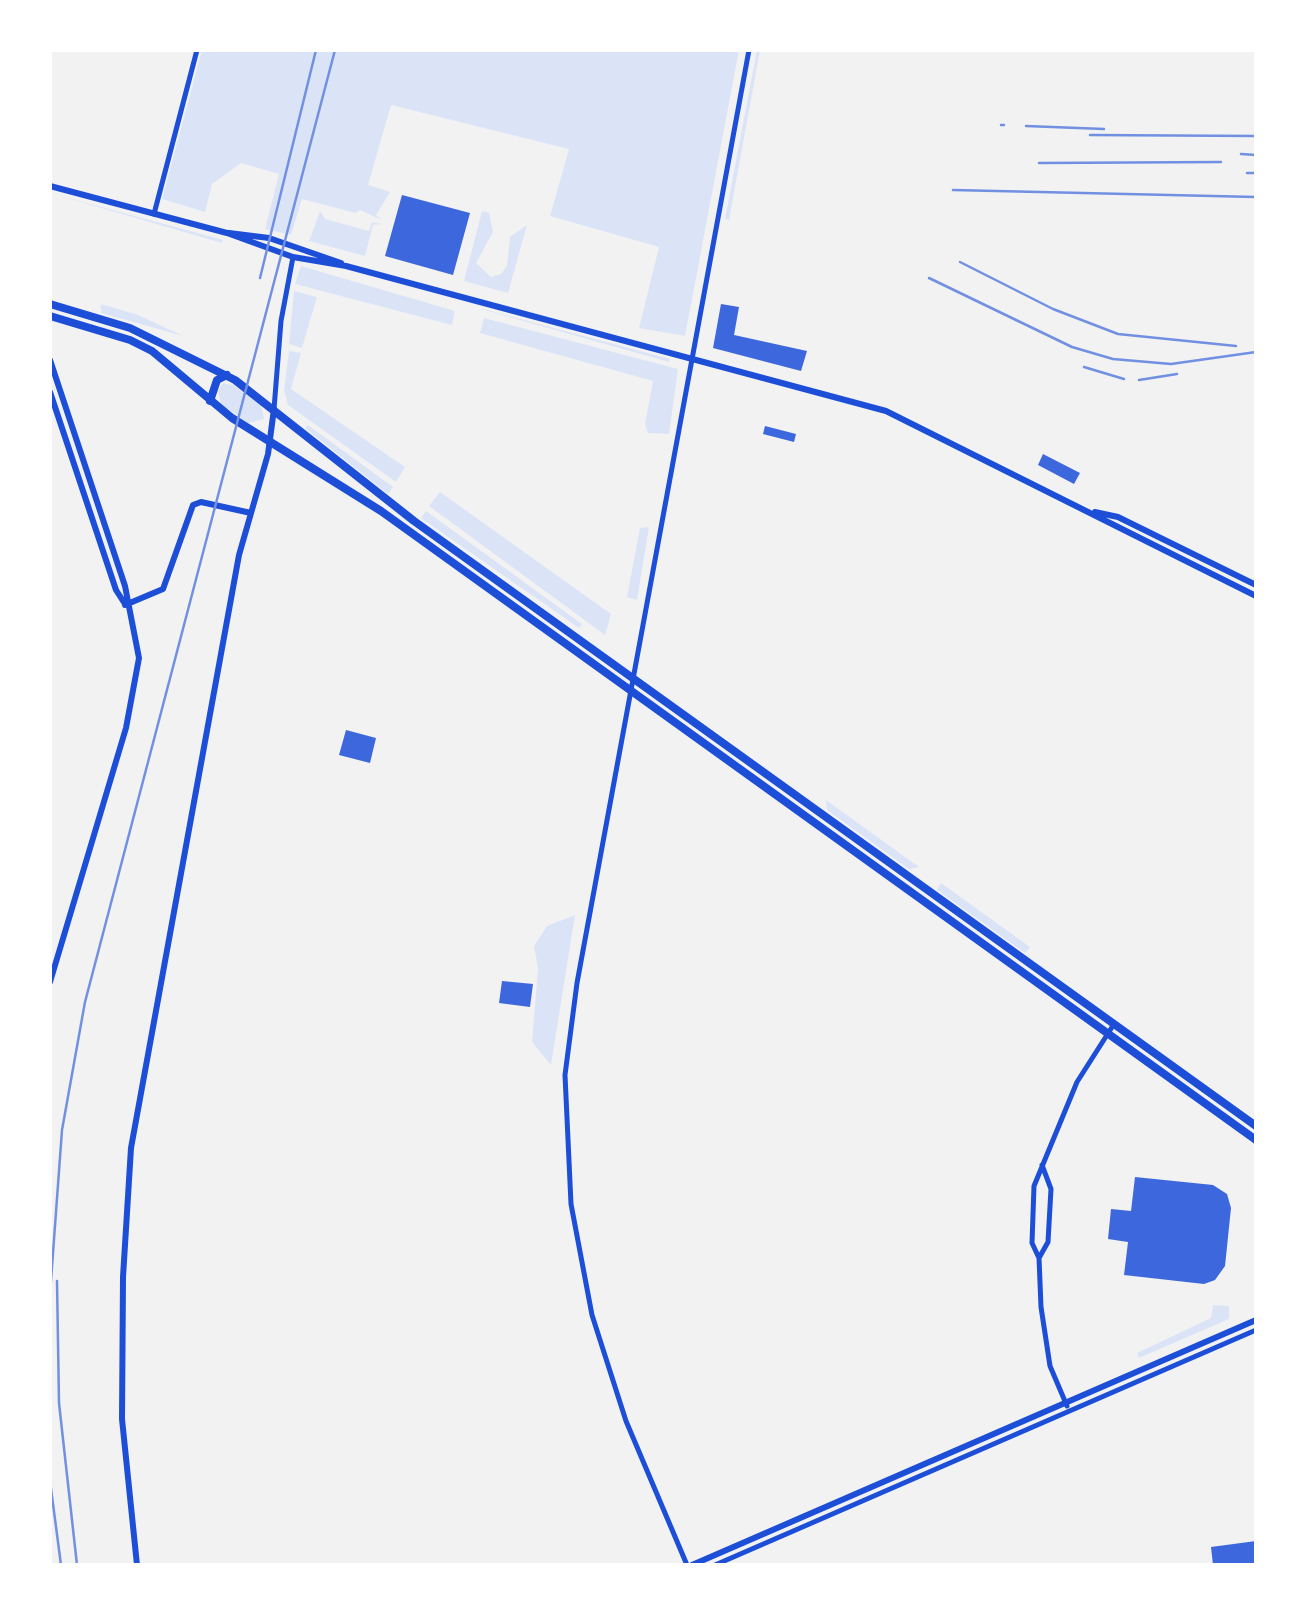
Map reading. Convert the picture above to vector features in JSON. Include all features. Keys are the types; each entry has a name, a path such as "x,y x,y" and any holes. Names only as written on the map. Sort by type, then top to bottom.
{"main road":[{"path":"50,304 130,328 227,375 388,502 1256,1126"},
{"path":"50,316 146,348 210,400 381,510 1256,1140"},
{"path":"210,400 212,386 227,375"}],"street":[{"path":"154,214 197,50"},
{"path":"750,50 570,1030 566,1140 577,1242 600,1345 626,1421 690,1565 1256,1330"},
{"path":"50,186 228,233 293,257 346,266"},
{"path":"228,233 268,238 346,266 901,417 1256,585"},
{"path":"137,1565 122,1419 123,1277 131,1148 250,513 270,442 281,321 293,257"},
{"path":"50,360 125,586 125,605 139,658 134,693 50,982"},
{"path":"50,392 116,590 125,605"},
{"path":"125,605 163,589 193,505 202,502 250,513"},
{"path":"1095,512 1100,519 1256,596"},
{"path":"1067,1407 1050,1366 1039,1258 1032,1243 1034,1186 1077,1082 1114,1024"},
{"path":"1039,1258 1048,1242 1051,1190 1042,1165"},
{"path":"715,1565 1256,1320"}],"shaded area":[{"path":"202,50 739,50 685,336 639,328 659,247 550,216 569,149 391,105 368,185 390,192 376,215 382,220 360,210 356,213 302,199 291,235 265,229 279,174 241,163 212,184 205,212 162,199"},
{"path":"760,50 729,220 725,219"},
{"path":"50,193 223,240 222,243"},
{"path":"320,211 325,219 369,231 372,222 381,224 373,225 365,256 309,241"},
{"path":"482,211 489,213 493,232 476,263 491,277 501,274 507,266 510,237 527,225 508,293 464,281"},
{"path":"301,266 455,311 452,325 295,284"},
{"path":"294,291 317,297 302,348 289,344"},
{"path":"101,304 138,315 183,336 101,313"},
{"path":"483,309 670,359 669,362"},
{"path":"484,318 678,369 669,434 648,433 645,424 653,381 480,333"},
{"path":"289,351 301,353 291,389 405,467 396,482 288,405 284,390"},
{"path":"223,383 233,385 261,405 264,419 248,423 221,404 218,391"},
{"path":"308,425 393,487 388,494 305,428"},
{"path":"440,492 611,614 605,635 429,506"},
{"path":"426,511 582,624 579,628 421,518"},
{"path":"649,527 637,600 627,597 640,528"},
{"path":"826,800 919,867 909,869 827,810"},
{"path":"941,883 1030,947 1028,950 1025,953 937,890"},
{"path":"575,915 551,1065 532,1042 538,968 534,946 547,926"},
{"path":"1213,1305 1229,1306 1229,1319 1139,1358 1137,1353 1211,1318"}],"building":[{"path":"402,195 470,213 453,275 385,256"},
{"path":"721,304 739,307 734,335 807,351 801,371 713,348"},
{"path":"765,426 796,434 794,442 763,434"},
{"path":"1043,454 1080,473 1074,484 1038,465"},
{"path":"346,730 376,738 370,763 339,755"},
{"path":"502,981 533,984 530,1007 499,1003"},
{"path":"1135,1177 1213,1185 1227,1194 1231,1208 1225,1266 1215,1280 1204,1284 1124,1275 1128,1242 1108,1239 1111,1209 1131,1211"},
{"path":"1256,1541 1256,1565 1213,1565 1211,1547"}],"railway":[{"path":"260,278 316,50"},
{"path":"50,1294 62,1130 85,1002 335,50"},
{"path":"1026,126 1104,129"},
{"path":"1090,135 1256,136"},
{"path":"1241,154 1256,155"},
{"path":"1039,163 1221,162"},
{"path":"1247,173 1256,173"},
{"path":"953,190 1256,197"},
{"path":"960,262 1053,309 1118,334 1236,346"},
{"path":"929,278 1072,347 1113,359 1171,364 1256,352"},
{"path":"1084,367 1124,379"},
{"path":"1139,380 1177,374"},
{"path":"57,1281 59,1403 77,1565"},
{"path":"50,1481 61,1565"}]}
